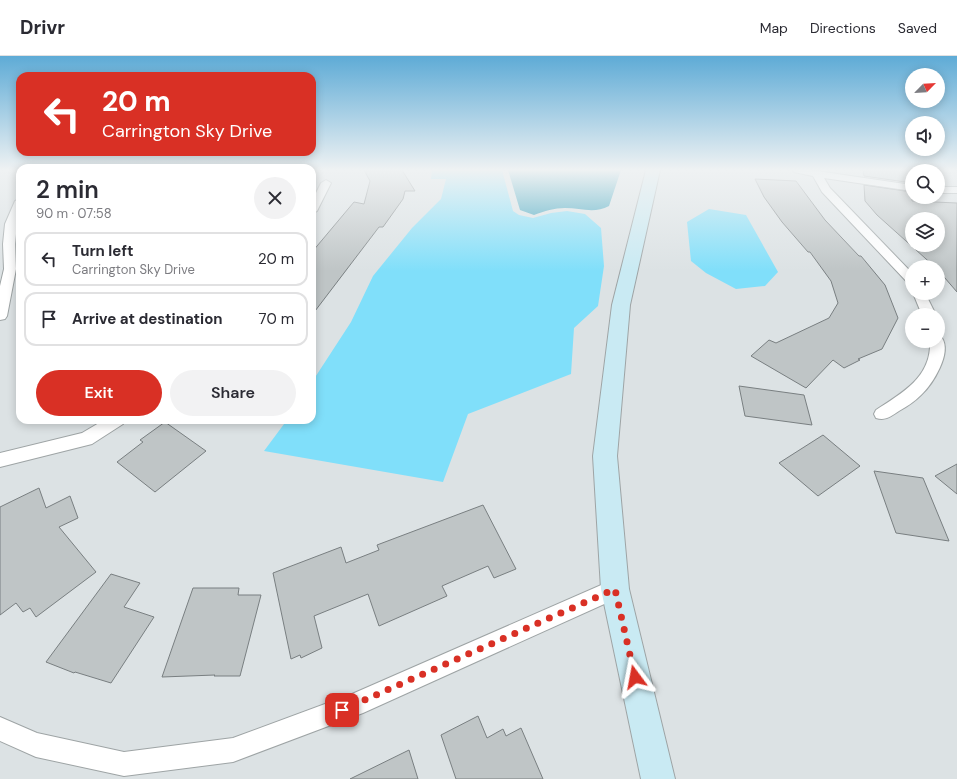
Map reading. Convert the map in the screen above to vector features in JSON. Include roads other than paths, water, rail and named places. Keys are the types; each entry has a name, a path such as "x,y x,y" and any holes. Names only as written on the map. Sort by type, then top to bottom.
{"street":[{"path":"645,204 621,305 605,456 615,589 658,779"},
{"path":"839,204 905,273"},
{"path":"0,316 10,269 9,244 11,224 16,211"},
{"path":"882,414 918,389 933,367 938,348"},
{"path":"0,460 86,439 110,424"},
{"path":"0,729 36,745 124,764 233,750 355,705 615,589"}]}
